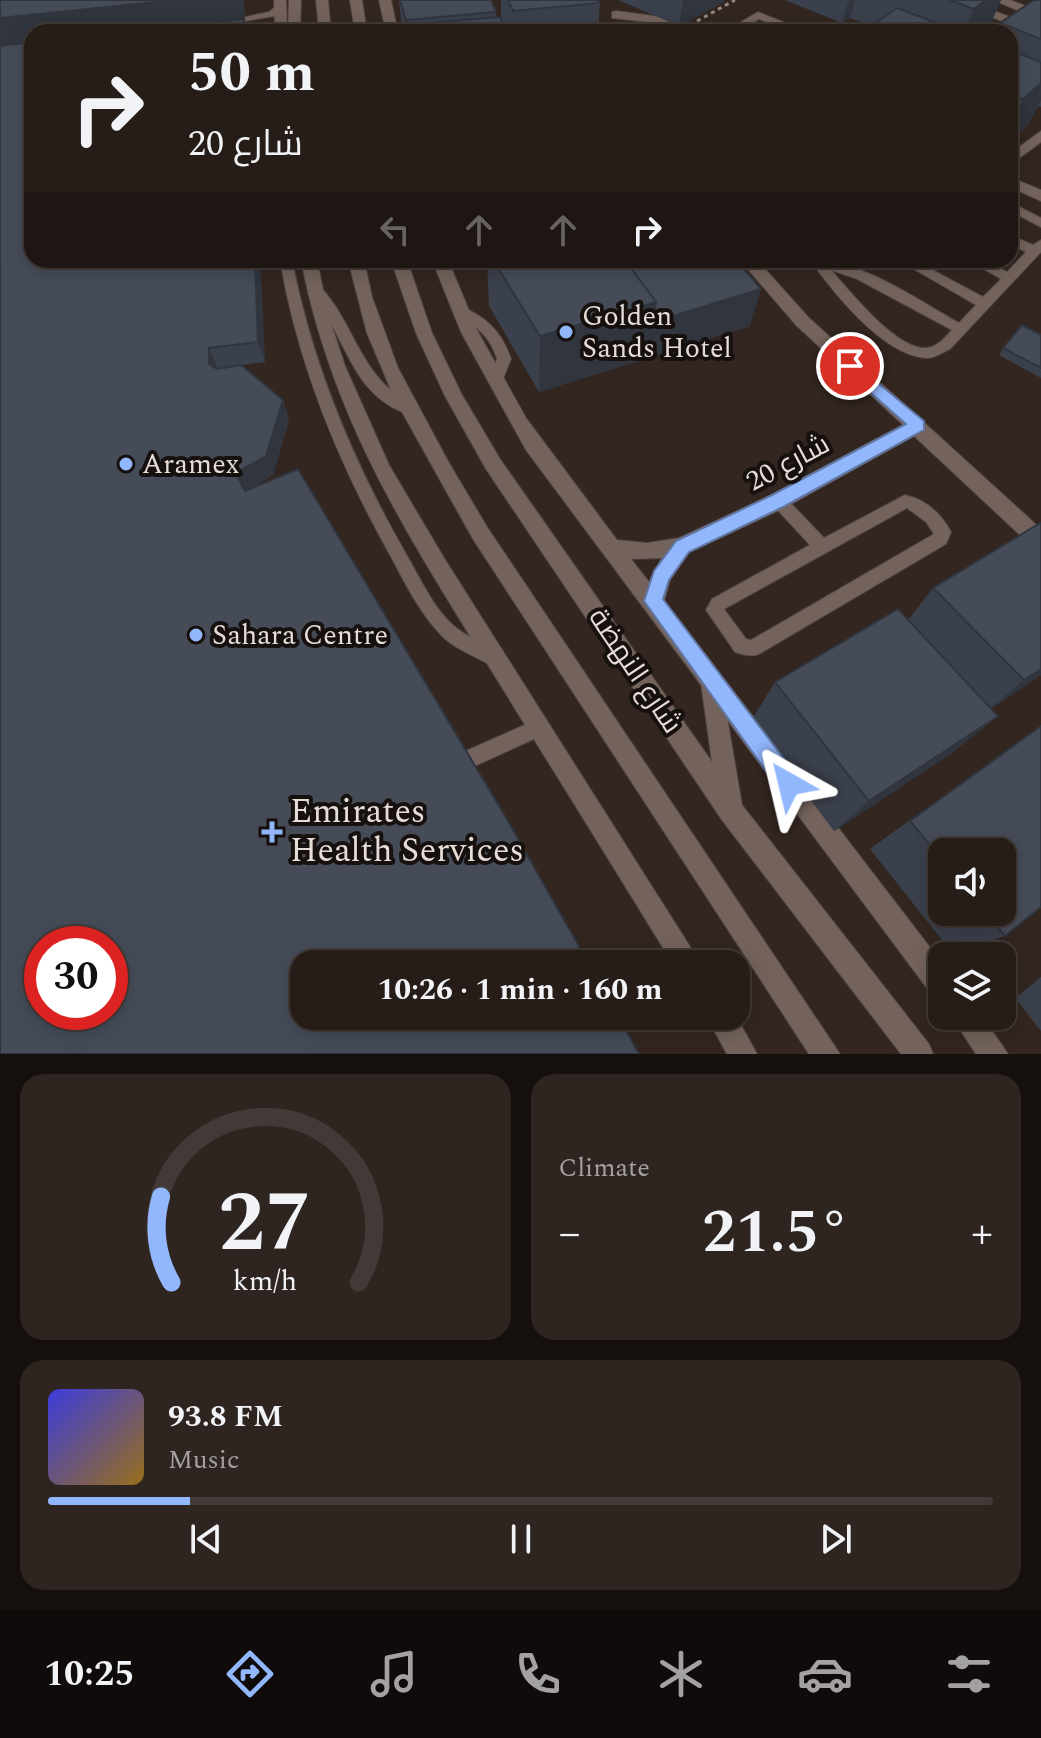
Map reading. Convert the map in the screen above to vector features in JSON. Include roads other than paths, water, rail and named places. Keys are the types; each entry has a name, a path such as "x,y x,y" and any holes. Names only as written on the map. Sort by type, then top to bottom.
{"street":[{"path":"294,24 295,0"},
{"path":"322,0 324,24"},
{"path":"356,0 360,24"},
{"path":"385,0 390,24"},
{"path":"609,0 620,24"},
{"path":"955,0 1037,31"},
{"path":"999,0 1040,16"},
{"path":"1024,0 1040,16"},
{"path":"280,3 281,24"},
{"path":"616,15 643,17 666,24"},
{"path":"1018,154 1041,135"},
{"path":"1018,185 1041,196"},
{"path":"311,268 347,392 369,442 431,556 679,950"},
{"name":"شارع النهضة","path":"358,268 380,345 409,408 480,533 826,1054"},
{"name":"شارع النهضة","path":"402,268 424,333 454,396 493,464 731,811 919,1054"},
{"name":"شارع النهضة","path":"443,268 459,311 495,382 533,445 928,967"},
{"path":"755,268 802,321 1041,542"},
{"path":"316,293 333,308 375,389 391,401 409,408"},
{"name":"شارع 20","path":"611,548 647,552 682,546 779,501 918,425"},
{"path":"653,601 661,577 682,546"},
{"path":"712,683 731,811"},
{"path":"728,1030 743,1054"},
{"path":"976,1030 994,1054"}],"lane":[{"path":"245,18 272,14 280,3"},
{"path":"742,24 758,15 780,24"},
{"path":"1018,37 1037,31"},
{"path":"1018,210 1041,223"},
{"path":"825,268 902,348 932,354 940,351 1038,248 1018,242"},
{"path":"287,268 297,321 345,451 401,558 435,617 452,635 496,659"},
{"path":"840,268 862,276 960,329"},
{"path":"919,268 985,304"},
{"path":"990,268 1009,278"},
{"path":"779,501 822,547"},
{"path":"905,501 916,503 943,532 940,539 753,648 741,646 717,617 716,607 822,547 905,501"},
{"path":"466,761 538,728"}],"place":[{"name":"Golden Sands Hotel","path":"566,332"},
{"name":"Aramex","path":"126,464"},
{"name":"Sahara Centre","path":"196,635"},
{"name":"Emirates Health Services","path":"272,832"}]}
